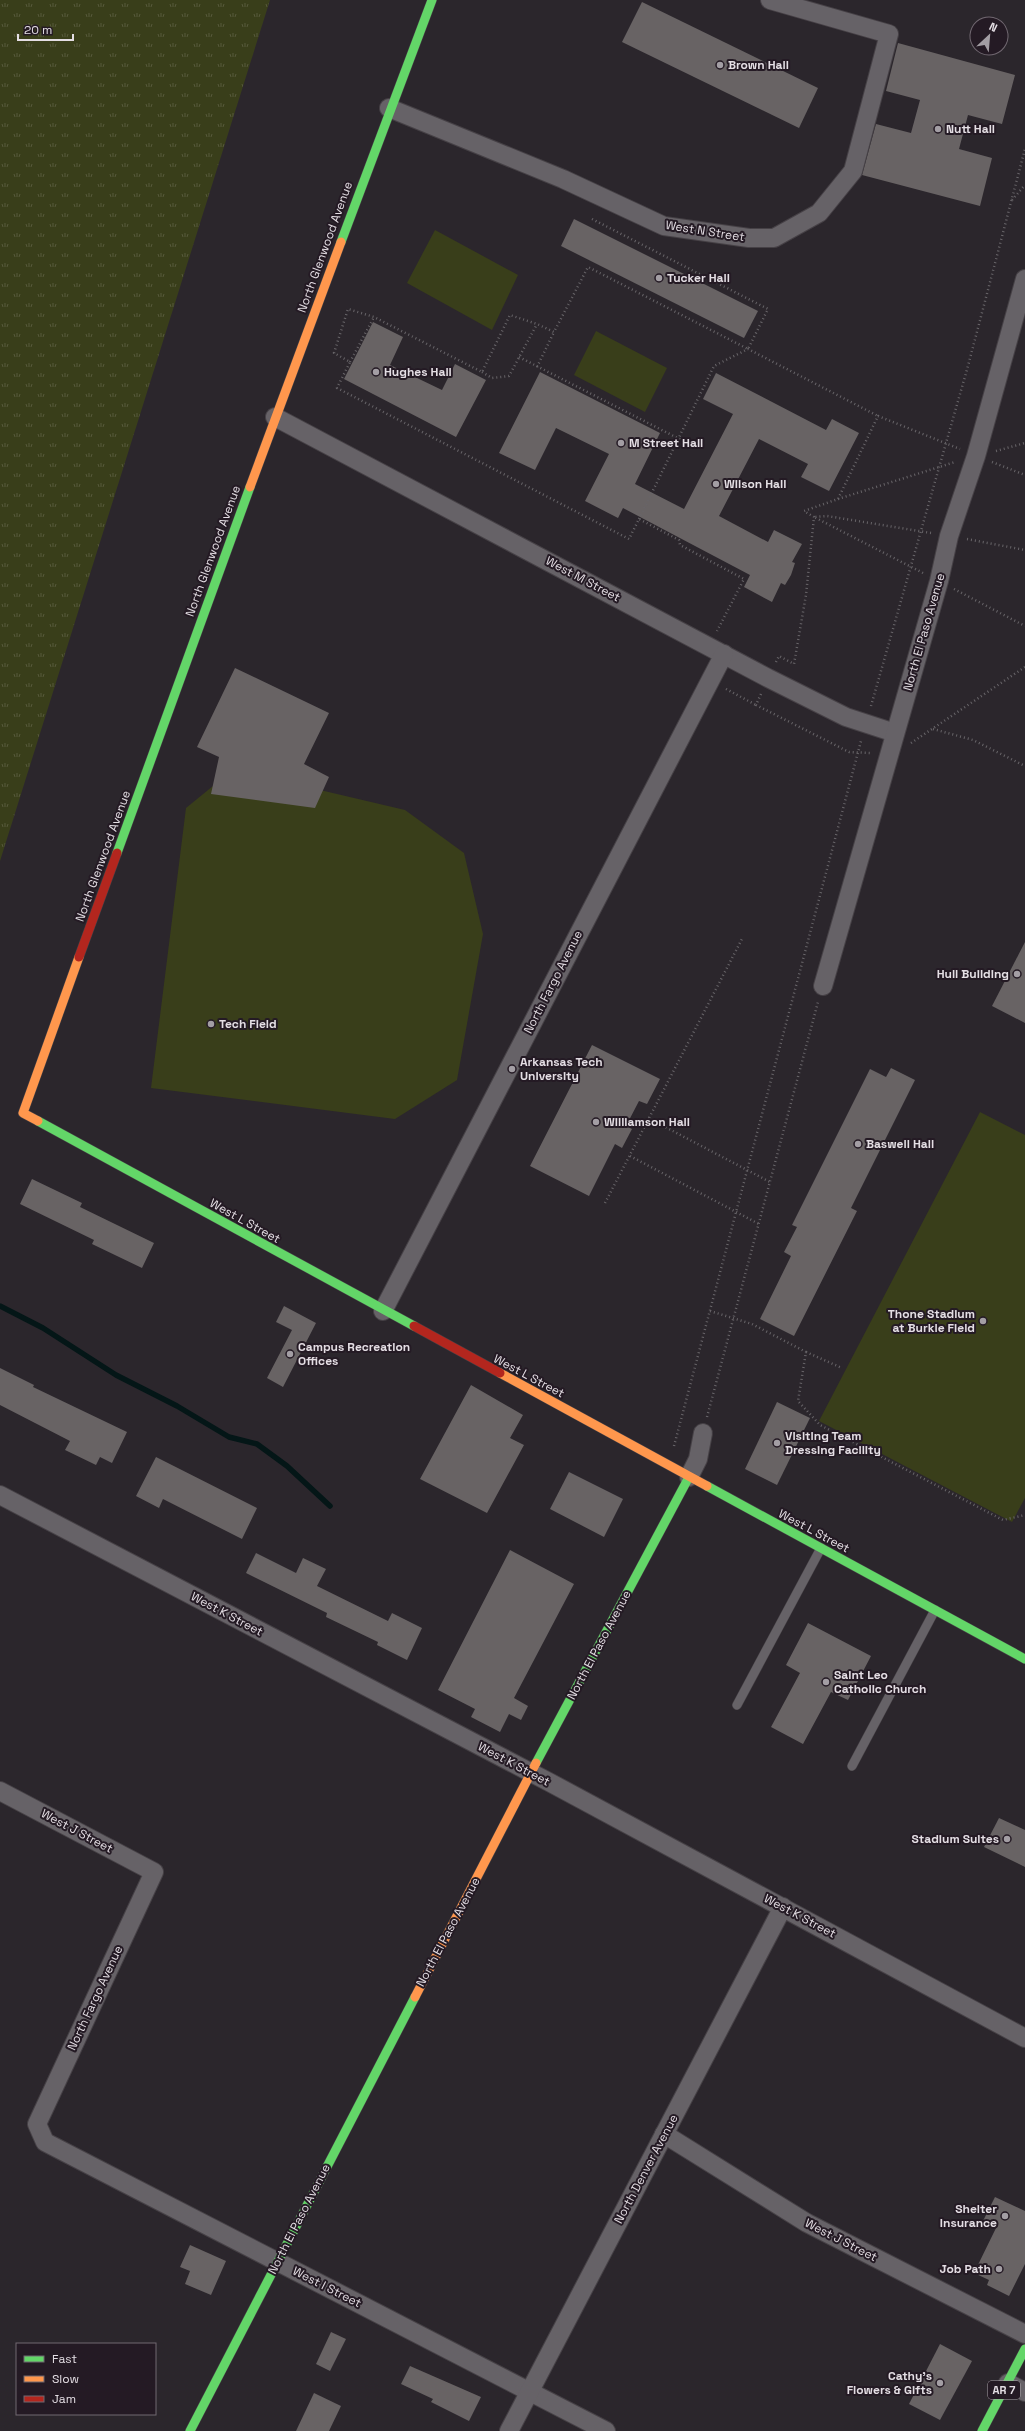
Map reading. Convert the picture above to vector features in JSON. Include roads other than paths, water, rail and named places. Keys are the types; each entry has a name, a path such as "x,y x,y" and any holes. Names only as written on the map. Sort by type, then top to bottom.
{"main road":[{"name":"North Glenwood Avenue","path":"23,1113 275,417 389,108 432,0"},
{"name":"West L Street","path":"23,1113 383,1311 1025,1659"},
{"name":"North El Paso Avenue","path":"190,2431 531,1773 689,1477"},
{"name":"AR 7","path":"982,2431 1025,2349"}],"street":[{"path":"770,0 790,3"},
{"name":"West N Street","path":"389,108 563,179 664,226 749,238 774,238 819,213 854,171 889,34 790,3"},
{"name":"North El Paso Avenue","path":"823,986 888,754 939,582 949,536 976,456 1025,279"},
{"name":"West M Street","path":"275,417 768,678 846,717 895,733"},
{"name":"North Fargo Avenue","path":"383,1311 710,680 716,650"},
{"name":"North El Paso Avenue","path":"689,1477 698,1459 703,1433"},
{"name":"West K Street","path":"0,1495 783,1906 1025,2038"},
{"name":"West J Street","path":"0,1791 154,1872"},
{"name":"North Fargo Avenue","path":"36,2124 154,1872"},
{"name":"North Denver Avenue","path":"509,2431 783,1906"},
{"name":"West I Street","path":"36,2124 45,2142 606,2431"},
{"name":"West J Street","path":"664,2134 807,2223 1025,2334"},
{"path":"1008,2383 1025,2392"}],"lane":[{"path":"737,1706 821,1548"},
{"path":"852,1766 935,1610"}],"waterway":[{"path":"0,1306 43,1328 116,1375 177,1406 229,1437 257,1444 287,1466 330,1506"}],"place":[{"name":"Brown Hall","path":"720,65"},
{"name":"Nutt Hall","path":"938,129"},
{"name":"Tucker Hall","path":"659,278"},
{"name":"Hughes Hall","path":"376,372"},
{"name":"M Street Hall","path":"621,443"},
{"name":"Wilson Hall","path":"716,484"},
{"name":"Hull Building","path":"1017,974"},
{"name":"Tech Field","path":"211,1024"},
{"name":"Arkansas Tech University","path":"512,1069"},
{"name":"Williamson Hall","path":"596,1122"},
{"name":"Baswell Hall","path":"858,1144"},
{"name":"Thone Stadium at Burkle Field","path":"983,1321"},
{"name":"Campus Recreation Offices","path":"290,1354"},
{"name":"Visiting Team Dressing Facility","path":"777,1443"},
{"name":"Saint Leo Catholic Church","path":"826,1682"},
{"name":"Stadium Suites","path":"1007,1839"},
{"name":"Shelter Insurance","path":"1005,2216"},
{"name":"Job Path","path":"999,2269"},
{"name":"Cathy's Flowers & Gifts","path":"940,2383"}]}
